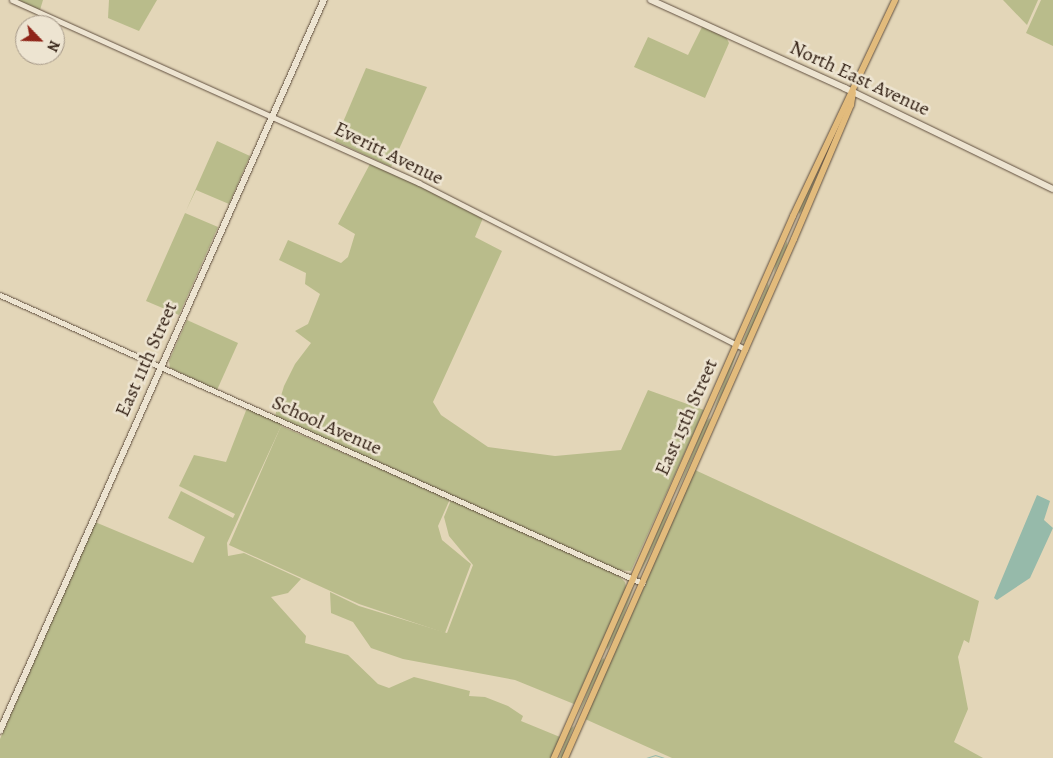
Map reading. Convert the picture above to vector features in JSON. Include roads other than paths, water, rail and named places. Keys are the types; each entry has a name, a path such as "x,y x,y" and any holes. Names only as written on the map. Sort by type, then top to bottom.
{"main road":[{"name":"East 11th Street","path":"0,731 324,0"},
{"name":"North East Avenue","path":"651,0 853,92 1053,189"},
{"name":"East 15th Street","path":"554,758 793,216 845,102 853,92 895,0"},
{"name":"East 15th Street","path":"565,758 805,213 851,105 853,92"},
{"path":"798,228 793,216 805,213"}],"street":[{"name":"Everitt Avenue","path":"12,0 272,115 509,226 745,349"},
{"name":"School Avenue","path":"0,295 642,583"}],"waterway":[{"path":"646,758 655,755 664,758"}]}
